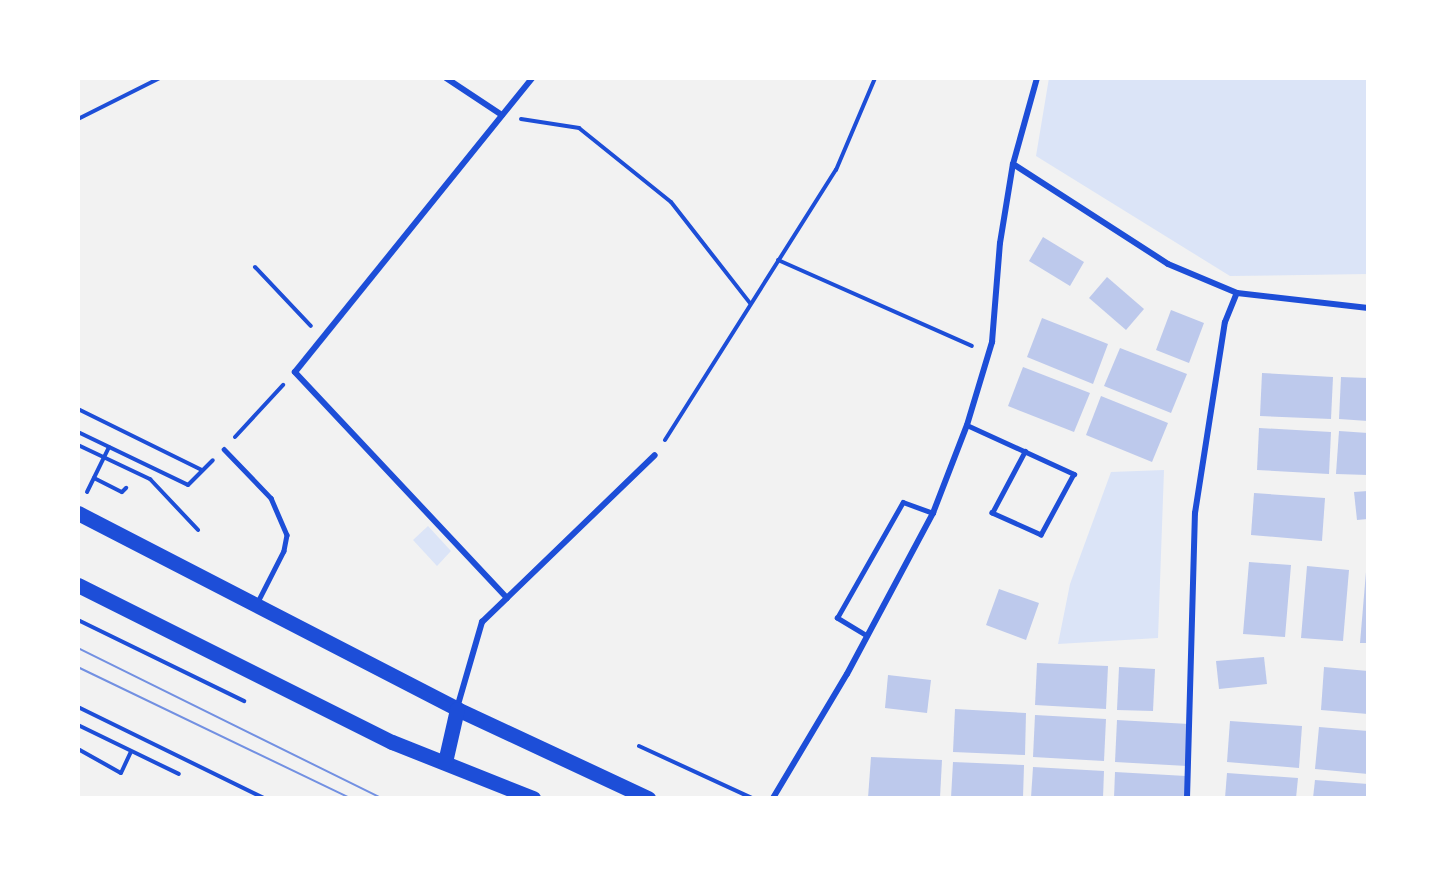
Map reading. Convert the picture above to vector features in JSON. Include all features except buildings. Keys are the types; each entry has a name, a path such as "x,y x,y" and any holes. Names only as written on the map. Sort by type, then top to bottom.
{"main road":[{"path":"81,506 257,604 457,709 648,798"},
{"path":"78,585 392,742 532,798"},
{"path":"445,762 457,709"}],"street":[{"path":"446,78 502,116"},
{"path":"507,598 294,372 532,78"},
{"path":"773,798 867,636 933,513 967,425 989,353 1013,164 1037,78"},
{"path":"1013,164 1168,264 1237,293 1368,308"},
{"path":"1187,798 1195,513 1225,322 1237,293"},
{"path":"457,709 482,622 655,456"}],"lane":[{"path":"967,425 1024,451 1074,474 1041,535 992,513 1024,451"},
{"path":"224,449 271,498 288,535 284,550 257,604"},
{"path":"867,636 837,618 903,502 933,513"}],"path":[{"path":"78,119 160,78"},
{"path":"655,456 836,170 876,78"},
{"path":"502,116 579,128 671,202 750,303"},
{"path":"778,260 989,353"},
{"path":"255,267 322,338"},
{"path":"78,432 188,485 294,372"},
{"path":"78,409 202,471"},
{"path":"78,445 150,479 198,530"},
{"path":"81,506 110,447"},
{"path":"94,478 122,492 126,488"},
{"path":"78,620 244,701"},
{"path":"78,706 264,798"},
{"path":"78,725 179,774"},
{"path":"639,746 752,798"},
{"path":"78,749 121,773 132,752"}],"shaded area":[{"path":"1049,78 1368,78 1368,274 1230,276 1036,156"},
{"path":"1164,470 1158,638 1058,644 1070,584 1111,472"},
{"path":"428,526 451,551 437,566 413,540"}],"tram line":[{"path":"78,648 382,798"},
{"path":"78,667 350,798"}]}
